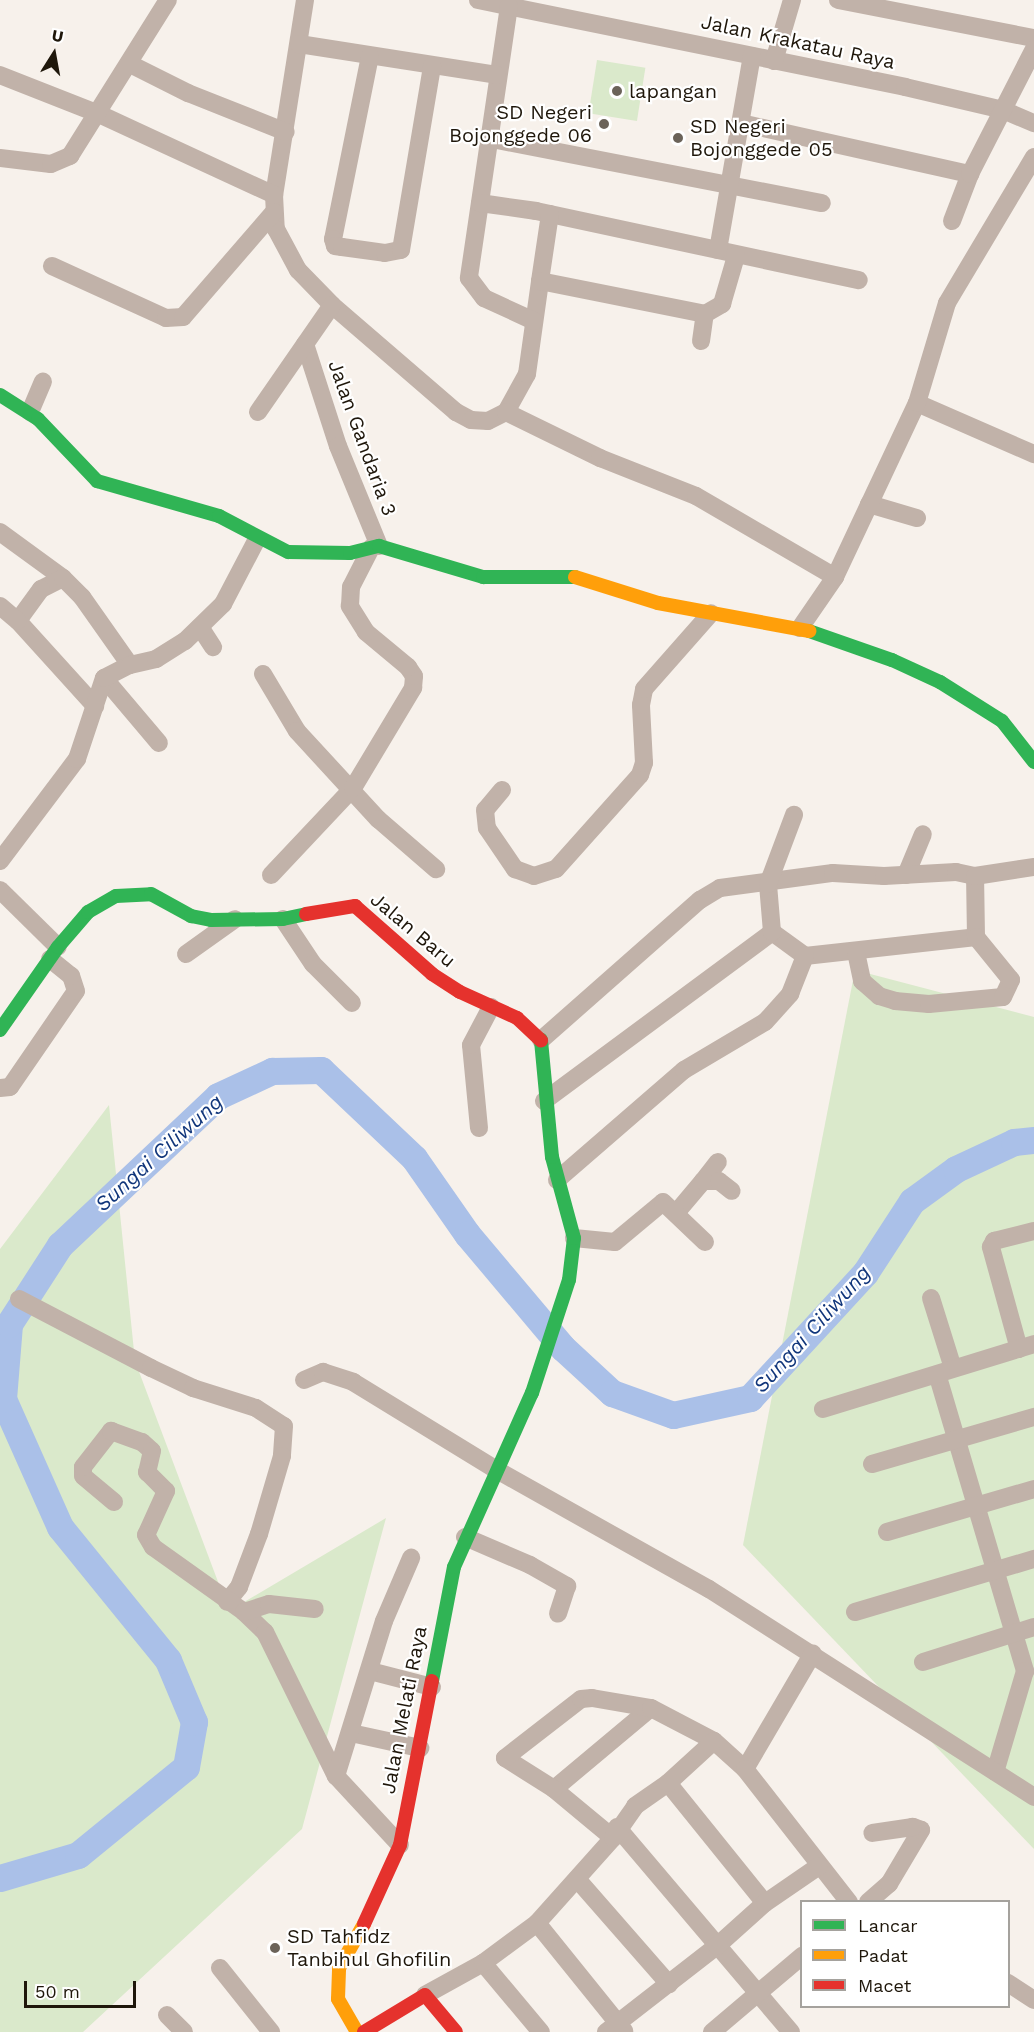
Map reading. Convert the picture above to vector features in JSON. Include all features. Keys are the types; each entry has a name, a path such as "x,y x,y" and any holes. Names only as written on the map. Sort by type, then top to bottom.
{"street":[{"path":"0,161 62,162 99,114 168,0"},
{"path":"305,0 274,204 284,249 332,305 456,412 471,420 488,421 506,412 526,374 550,214"},
{"name":"Jalan Krakatau Raya","path":"478,0 509,6 563,8 752,56 1003,110 1034,123"},
{"path":"774,61 792,0"},
{"path":"838,0 1034,38"},
{"path":"509,6 487,138 480,204 468,267 472,287 484,298 534,321"},
{"path":"299,44 497,75"},
{"path":"952,221 970,174 1034,49"},
{"path":"370,56 333,239 335,246 385,253 401,250 432,66"},
{"path":"540,281 705,314 722,304 727,253 729,188 752,56"},
{"path":"130,64 188,93 286,132"},
{"path":"0,75 99,114 274,204"},
{"path":"741,123 970,174"},
{"path":"487,138 729,188 822,203"},
{"path":"800,627 835,577 917,403 947,303 1034,157"},
{"path":"52,266 166,318 183,317 274,204"},
{"path":"480,204 550,214 859,280"},
{"path":"258,412 332,305"},
{"path":"701,341 705,314"},
{"name":"Jalan Gandaria 3","path":"305,344 338,446 375,547"},
{"path":"30,412 43,382"},
{"path":"0,395 30,412 98,481 219,516 257,539 288,552 350,553 375,547 483,577 577,577 658,603 800,627 892,660 940,682 1002,721 1034,762"},
{"path":"917,403 1034,454"},
{"path":"506,412 600,458 696,495 835,577"},
{"path":"869,504 917,518"},
{"path":"0,532 63,578 82,597 130,665"},
{"path":"0,861 77,759 104,678 130,665 156,659 200,627 223,604 257,539"},
{"path":"271,875 352,788 414,682 408,667 366,632 350,606 351,587 375,547"},
{"path":"18,621 41,589 63,578"},
{"path":"0,606 18,621 95,706"},
{"path":"502,790 485,810 487,828 515,869 534,876 556,869 640,775 644,763 641,705 644,688 711,612"},
{"path":"200,627 213,647"},
{"path":"263,674 297,731 352,788 378,819 436,869"},
{"path":"104,678 159,743"},
{"path":"794,815 768,884 772,932 805,956 976,937"},
{"path":"906,875 923,834"},
{"path":"705,1242 676,1213 660,1202 615,1242 574,1238 557,1180 544,1101 541,1040 700,900 732,885 768,884 833,873 906,875 941,873 975,876 1034,867"},
{"path":"856,952 862,981 879,996 895,1001 929,1004 1003,998 1011,980 976,937 975,876"},
{"path":"0,890 54,953 71,976 76,991 10,1088 0,1088"},
{"name":"Jalan Baru","path":"0,1030 54,953 87,912 116,896 132,893 160,897 191,916 237,918 287,925 344,905 355,906 432,974 491,1007 517,1018 541,1040"},
{"path":"186,954 237,918"},
{"path":"287,925 313,964 352,1003"},
{"path":"544,1101 772,932"},
{"path":"557,1180 684,1070 765,1022 790,994 805,956"},
{"path":"479,1128 471,1046 491,1007"},
{"path":"676,1213 718,1162"},
{"path":"703,1181 719,1181 732,1191"},
{"path":"823,1409 1027,1346 991,1247 994,1241 1034,1231"},
{"name":"Jalan Melati Raya","path":"357,2032 338,1999 339,1968 376,1902 400,1845 454,1567 495,1468 532,1393 569,1280 574,1238"},
{"path":"931,1298 957,1440 1025,1671 995,1772"},
{"path":"19,1299 183,1383 255,1408 284,1426 282,1456 259,1534 239,1587 227,1602"},
{"path":"304,1380 323,1372 353,1382 495,1468 813,1653 1034,1797"},
{"path":"872,1464 1034,1417"},
{"path":"114,1502 83,1476 82,1467 111,1431 142,1442 152,1451 147,1472 166,1491 146,1535 153,1547 244,1612 265,1632 336,1776 400,1845"},
{"path":"887,1532 1034,1489"},
{"path":"465,1537 567,1586 558,1614"},
{"path":"336,1776 384,1621 411,1558"},
{"path":"855,1612 1034,1559"},
{"path":"244,1612 269,1604 315,1609"},
{"path":"923,1662 1034,1627"},
{"path":"745,1769 813,1653"},
{"path":"370,1671 432,1688"},
{"path":"791,2032 615,1832 505,1758 581,1700 592,1698 651,1708 695,1728 714,1741 745,1769 847,1900"},
{"path":"554,1789 651,1708"},
{"path":"351,1733 420,1748"},
{"path":"364,2032 483,1963 537,1923 577,1879 635,1806 668,1783 714,1741"},
{"path":"668,1783 765,1904"},
{"path":"870,1900 889,1884 921,1830 913,1827 872,1833"},
{"path":"537,1923 616,2029 765,1904 819,1866"},
{"path":"577,1879 669,1984"},
{"path":"712,2032 800,1957"},
{"path":"483,1963 541,2032"},
{"path":"220,1968 271,2032"},
{"path":"1010,1984 1034,2000"},
{"path":"422,1998 444,2032"},
{"path":"422,1998 456,2032"},
{"path":"167,2014 184,2032"}],"green space":[{"name":"lapangan","path":"597,60 645,68 637,121 589,113"},
{"path":"855,970 1034,1017 1034,1849 743,1545"},
{"path":"109,1105 135,1361 229,1611 386,1518 302,1829 83,2032 0,2032 0,1249"}],"waterway":[{"name":"Sungai Ciliwung","path":"0,1878 78,1855 186,1767 194,1722 168,1660 60,1527 3,1399 9,1324 60,1245 218,1096 272,1071 321,1070 414,1158 467,1234 563,1348 612,1393 673,1415 750,1398 865,1273 912,1201 956,1169 1014,1142 1034,1140"}],"traffic: fast":[{"path":"0,395 38,419 97,481 219,516 288,552 350,553 379,546 483,577 575,577"},
{"path":"809,631 892,660 940,682 1002,721 1034,762"},
{"path":"0,1030 58,947 88,912 116,896 151,894 191,916 211,920 283,919 306,914"},
{"path":"432,1681 454,1567 532,1393 569,1280 574,1238 552,1157 541,1040"}],"traffic: slow":[{"path":"575,577 658,603 809,631"},
{"path":"357,2032 338,1999 339,1968 364,1924"}],"traffic: jam":[{"path":"306,914 355,906 432,974 460,992 517,1018 541,1040"},
{"path":"364,1924 400,1845 432,1681"},
{"path":"364,2032 425,1995 456,2032"}],"place":[{"name":"lapangan","path":"617,91"},
{"name":"SD Negeri Bojonggede 06","path":"604,124"},
{"name":"SD Negeri Bojonggede 05","path":"678,138"},
{"name":"SD Tahfidz Tanbihul Ghofilin","path":"275,1948"}]}
